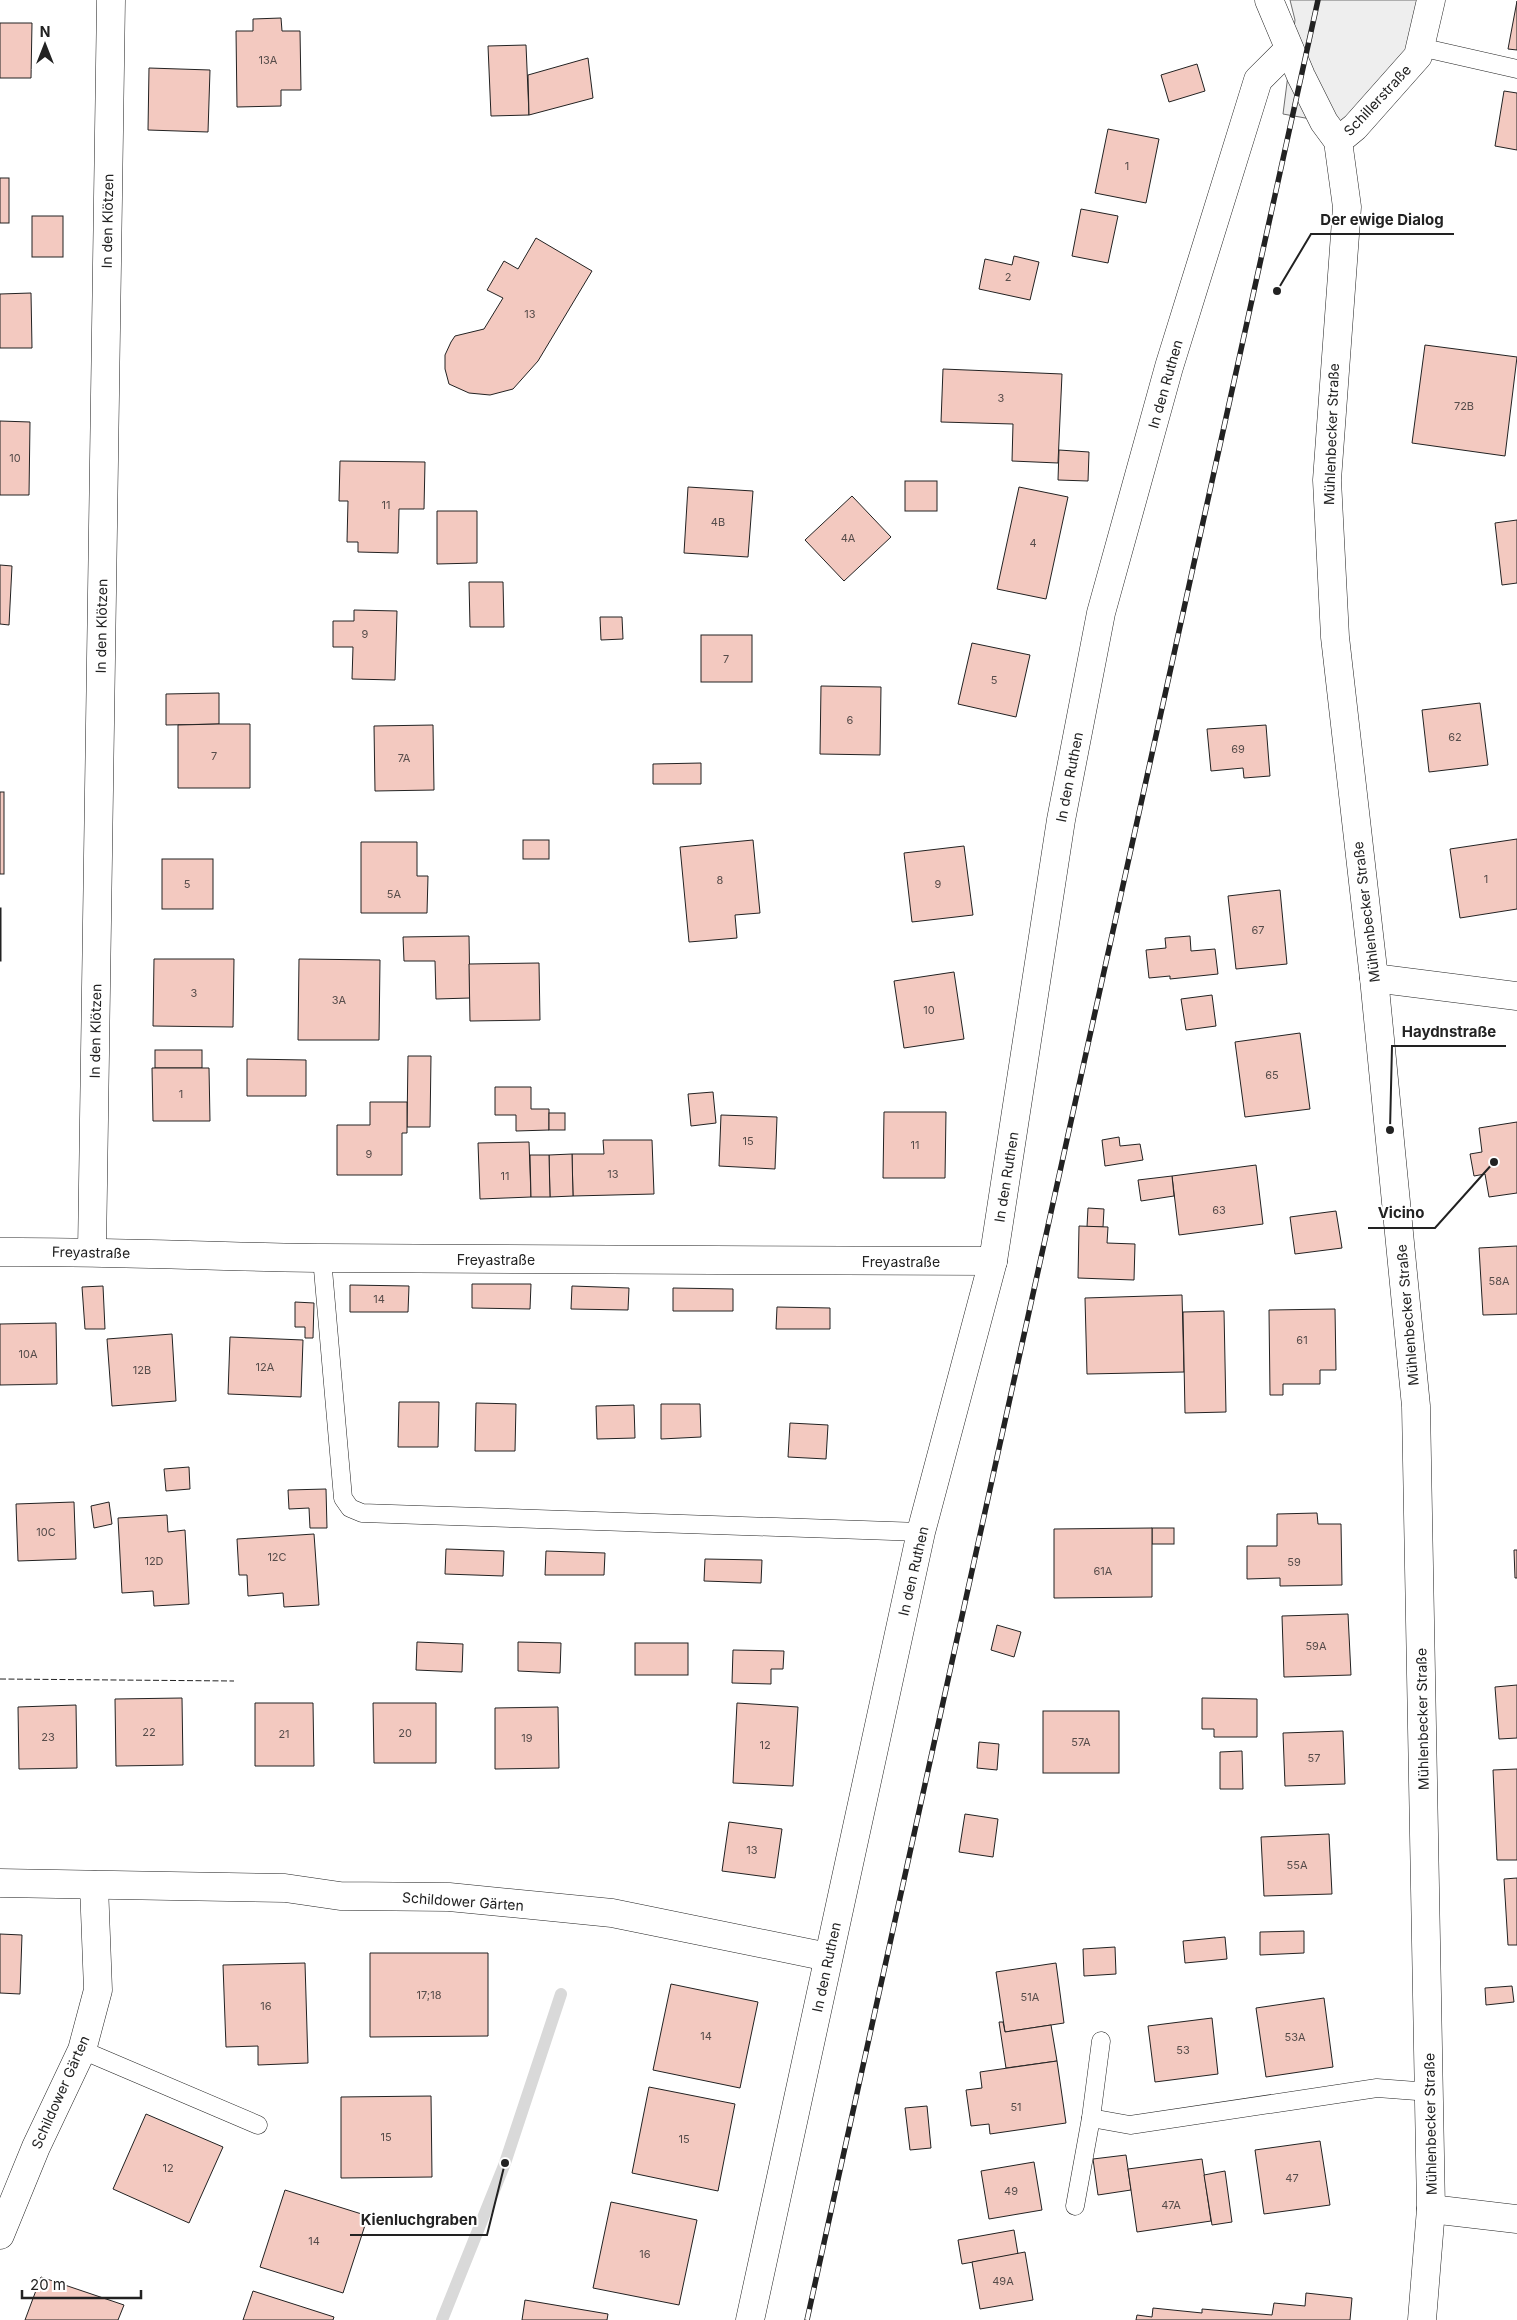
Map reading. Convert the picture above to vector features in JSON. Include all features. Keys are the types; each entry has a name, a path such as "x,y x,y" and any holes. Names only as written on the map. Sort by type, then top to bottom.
{"street":[{"name":"In den Klötzen","path":"92,1251 111,0"},
{"name":"Mühlenbecker Straße","path":"1269,0 1289,49 1324,122 1338,141 1347,207 1326,480 1335,637 1374,978 1416,1406 1430,2092 1430,2209 1422,2320"},
{"name":"Schillerstraße","path":"1338,141 1355,127 1418,56 1431,0"},
{"name":"In den Ruthen","path":"750,2320 921,1532 993,1261 1061,820 1101,613 1169,367 1258,80 1289,49"},
{"path":"1374,978 1517,996"},
{"name":"Freyastraße","path":"0,1252 92,1251 192,1256 322,1258 993,1261"},
{"name":"Schildower Gärten","path":"0,1883 285,1888 340,1896 450,1897 612,1914 828,1957"},
{"name":"Schildower Gärten","path":"0,2235 36,2147 82,2050 98,1990 94,1885"},
{"path":"1430,2209 1517,2219"}],"lane":[{"path":"1420,46 1517,69"},
{"path":"322,1258 343,1498 350,1508 362,1513 921,1532"},
{"path":"1075,2206 1091,2118 1101,2041"},
{"path":"82,2050 258,2125"},
{"path":"1091,2118 1130,2125 1377,2088 1430,2092"}],"shaded area":[{"path":"1290,0 1431,0 1420,47 1355,127 1283,114 1295,20"}],"building":[{"path":"1517,1 1517,50 1508,49"},
{"path":"281,18 282,31 300,31 301,90 281,90 281,106 237,107 236,31 253,31 253,19"},
{"path":"0,23 32,23 31,78 0,78"},
{"path":"526,45 529,115 491,116 488,46"},
{"path":"588,58 593,98 529,115 528,75"},
{"path":"1197,64 1205,91 1169,102 1161,75"},
{"path":"149,68 210,70 208,132 148,130"},
{"path":"1504,91 1517,93 1517,150 1495,146"},
{"path":"1108,129 1159,139 1146,203 1095,193"},
{"path":"0,178 9,178 9,223 0,223"},
{"path":"1081,209 1118,216 1108,263 1072,256"},
{"path":"32,216 63,216 63,257 32,257"},
{"path":"536,238 592,271 538,361 513,389 490,395 469,393 449,384 445,369 445,355 451,342 455,336 484,329 503,298 487,290 504,261 518,269"},
{"path":"1014,256 1039,262 1030,300 979,289 985,259 1012,265"},
{"path":"31,293 32,348 0,348 0,294"},
{"path":"1425,345 1517,357 1505,456 1412,443"},
{"path":"943,369 1062,374 1058,463 1012,461 1013,424 941,422"},
{"path":"0,421 30,422 29,495 0,495"},
{"path":"1059,450 1089,452 1088,481 1058,480"},
{"path":"340,461 425,462 424,509 399,509 398,553 358,552 358,542 347,542 348,501 339,501"},
{"path":"905,481 937,481 937,511 905,511"},
{"path":"688,487 753,491 748,557 684,553"},
{"path":"1019,487 1068,497 1046,599 997,589"},
{"path":"852,496 891,537 844,581 805,540"},
{"path":"437,511 477,511 477,563 437,564"},
{"path":"1517,520 1517,583 1502,585 1495,523"},
{"path":"0,565 12,566 9,625 0,624"},
{"path":"469,582 503,582 504,627 470,627"},
{"path":"354,610 397,611 395,680 352,679 353,647 333,647 333,621 354,621"},
{"path":"600,617 622,617 623,639 601,640"},
{"path":"701,635 752,635 752,682 701,682"},
{"path":"972,643 1030,655 1016,717 958,704"},
{"path":"821,686 881,687 880,755 820,754"},
{"path":"219,693 219,724 166,725 166,694"},
{"path":"1480,703 1488,765 1429,772 1422,710"},
{"path":"250,724 250,788 178,788 178,725"},
{"path":"433,725 434,790 375,791 374,726"},
{"path":"1266,725 1270,776 1244,778 1243,768 1211,771 1207,729"},
{"path":"701,763 701,784 653,784 653,764"},
{"path":"0,792 4,792 4,874 0,874"},
{"path":"1517,839 1517,909 1460,918 1450,849"},
{"path":"523,840 549,840 549,859 523,859"},
{"path":"753,840 760,913 735,915 737,938 689,942 680,847"},
{"path":"361,842 417,842 417,876 428,876 427,913 361,913"},
{"path":"964,846 973,915 912,922 904,853"},
{"path":"162,859 213,859 213,909 162,909"},
{"path":"1280,890 1287,964 1236,969 1228,896"},
{"path":"1,908 1,961 0,961"},
{"path":"469,936 470,998 436,999 435,961 404,961 403,937"},
{"path":"1190,936 1191,951 1215,949 1218,974 1170,979 1170,976 1149,978 1146,950 1166,948 1165,938"},
{"path":"154,959 234,959 233,1027 153,1026"},
{"path":"299,959 380,960 379,1040 298,1040"},
{"path":"539,963 540,1020 470,1021 469,964"},
{"path":"954,972 964,1039 904,1048 894,981"},
{"path":"1212,995 1216,1026 1186,1030 1181,999"},
{"path":"1300,1033 1310,1109 1245,1117 1235,1042"},
{"path":"155,1050 202,1050 202,1068 155,1068"},
{"path":"408,1056 431,1056 430,1127 407,1127"},
{"path":"247,1059 306,1060 306,1096 247,1096"},
{"path":"152,1068 209,1068 210,1121 153,1121"},
{"path":"495,1087 531,1087 531,1109 549,1109 549,1130 516,1131 516,1115 495,1115"},
{"path":"713,1092 716,1123 691,1126 688,1094"},
{"path":"370,1102 407,1102 407,1133 402,1133 402,1175 337,1175 337,1125 370,1125"},
{"path":"884,1112 946,1112 945,1178 883,1178"},
{"path":"549,1113 565,1113 565,1130 549,1130"},
{"path":"721,1115 777,1117 775,1169 719,1166"},
{"path":"1517,1122 1517,1193 1489,1197 1485,1174 1474,1176 1470,1154 1482,1152 1479,1128"},
{"path":"1119,1137 1120,1146 1140,1144 1143,1160 1105,1166 1102,1140"},
{"path":"603,1140 652,1140 654,1194 573,1196 572,1154 604,1154"},
{"path":"529,1142 531,1197 480,1199 478,1143"},
{"path":"572,1154 573,1196 550,1197 549,1155"},
{"path":"530,1155 549,1155 550,1197 531,1197"},
{"path":"1256,1165 1263,1224 1179,1235 1172,1176"},
{"path":"1172,1176 1174,1196 1141,1201 1138,1180"},
{"path":"1088,1208 1104,1209 1103,1227 1087,1227"},
{"path":"1336,1211 1342,1248 1295,1254 1290,1217"},
{"path":"1079,1226 1108,1227 1107,1243 1135,1244 1134,1280 1078,1278"},
{"path":"1517,1246 1517,1314 1483,1315 1479,1248"},
{"path":"472,1284 531,1284 530,1309 472,1308"},
{"path":"350,1285 409,1286 408,1312 350,1312"},
{"path":"103,1286 105,1329 85,1329 82,1287"},
{"path":"572,1286 629,1288 628,1310 571,1309"},
{"path":"673,1288 733,1289 733,1311 673,1311"},
{"path":"1182,1295 1184,1372 1087,1374 1085,1298"},
{"path":"295,1302 314,1303 313,1338 305,1338 305,1327 295,1327"},
{"path":"777,1307 830,1308 830,1329 776,1329"},
{"path":"1335,1309 1336,1370 1320,1370 1320,1384 1283,1384 1283,1395 1270,1395 1269,1310"},
{"path":"1224,1311 1226,1412 1185,1413 1183,1312"},
{"path":"56,1323 57,1384 0,1385 0,1324"},
{"path":"172,1334 176,1401 112,1406 107,1339"},
{"path":"230,1337 303,1340 301,1397 228,1394"},
{"path":"399,1402 439,1402 438,1447 398,1447"},
{"path":"476,1403 516,1404 515,1451 475,1451"},
{"path":"661,1404 700,1404 701,1437 661,1439"},
{"path":"634,1405 635,1438 597,1439 596,1406"},
{"path":"790,1423 828,1425 826,1459 788,1457"},
{"path":"189,1467 190,1489 166,1491 164,1469"},
{"path":"326,1489 327,1528 310,1528 309,1508 289,1509 288,1490"},
{"path":"74,1502 76,1559 18,1561 16,1504"},
{"path":"109,1502 112,1524 94,1528 91,1506"},
{"path":"1317,1513 1318,1524 1341,1524 1342,1585 1280,1586 1280,1578 1247,1579 1247,1546 1277,1546 1277,1514"},
{"path":"167,1515 168,1532 185,1530 189,1604 154,1606 153,1591 122,1593 118,1518"},
{"path":"1152,1528 1174,1528 1174,1544 1152,1544"},
{"path":"1152,1528 1152,1597 1054,1598 1054,1529"},
{"path":"314,1534 319,1605 284,1607 283,1593 248,1596 247,1575 239,1575 237,1539"},
{"path":"446,1549 504,1551 503,1576 445,1574"},
{"path":"1514,1550 1517,1550 1517,1578 1515,1578"},
{"path":"546,1551 605,1553 604,1575 545,1575"},
{"path":"705,1559 762,1560 761,1583 704,1581"},
{"path":"1348,1614 1351,1675 1284,1677 1282,1616"},
{"path":"997,1625 1021,1632 1014,1657 991,1650"},
{"path":"417,1642 463,1644 462,1672 416,1670"},
{"path":"518,1642 561,1643 560,1673 518,1671"},
{"path":"635,1643 688,1643 688,1675 635,1675"},
{"path":"733,1650 784,1651 783,1669 771,1669 771,1684 732,1683"},
{"path":"1517,1685 1517,1738 1499,1739 1495,1687"},
{"path":"182,1698 183,1765 116,1766 115,1699"},
{"path":"1202,1698 1257,1699 1257,1737 1214,1737 1214,1729 1202,1729"},
{"path":"255,1703 313,1703 314,1766 255,1766"},
{"path":"373,1703 436,1703 436,1763 374,1763"},
{"path":"737,1703 798,1707 793,1786 733,1783"},
{"path":"76,1705 77,1768 19,1769 18,1707"},
{"path":"558,1707 559,1768 495,1769 495,1708"},
{"path":"1043,1711 1119,1711 1119,1773 1043,1773"},
{"path":"1343,1731 1345,1784 1285,1786 1283,1733"},
{"path":"979,1742 999,1744 997,1770 977,1768"},
{"path":"1242,1751 1243,1789 1220,1789 1220,1752"},
{"path":"1517,1769 1517,1860 1497,1860 1493,1770"},
{"path":"965,1814 998,1819 993,1857 959,1852"},
{"path":"729,1822 782,1829 775,1878 722,1871"},
{"path":"1329,1834 1332,1894 1264,1896 1261,1837"},
{"path":"1517,1878 1517,1945 1508,1945 1504,1879"},
{"path":"1304,1931 1304,1953 1260,1955 1260,1932"},
{"path":"0,1934 22,1935 20,1994 0,1993"},
{"path":"1225,1937 1227,1959 1185,1963 1183,1941"},
{"path":"1115,1947 1116,1974 1084,1976 1083,1949"},
{"path":"370,1953 488,1953 488,2036 370,2037"},
{"path":"305,1963 308,2063 258,2065 258,2046 226,2047 223,1965"},
{"path":"1056,1963 1064,2023 1005,2032 996,1972"},
{"path":"671,1984 758,2002 740,2088 653,2070"},
{"path":"1512,1986 1514,2002 1486,2005 1485,1988"},
{"path":"1324,1998 1333,2067 1266,2077 1256,2008"},
{"path":"1212,2018 1218,2074 1155,2082 1148,2026"},
{"path":"999,2022 1003,2022 1005,2032 1051,2025 1057,2061 1006,2068"},
{"path":"1057,2061 1066,2123 990,2134 989,2124 971,2126 966,2090 982,2088 980,2072"},
{"path":"649,2087 735,2104 718,2191 632,2173"},
{"path":"431,2096 432,2177 341,2178 341,2097"},
{"path":"927,2106 931,2148 910,2150 905,2108"},
{"path":"146,2114 223,2147 189,2223 113,2189"},
{"path":"1320,2141 1330,2205 1264,2214 1255,2150"},
{"path":"1126,2155 1131,2190 1098,2195 1093,2159"},
{"path":"1202,2159 1211,2221 1137,2232 1128,2169"},
{"path":"1034,2162 1042,2210 989,2219 981,2171"},
{"path":"1225,2171 1232,2222 1212,2225 1204,2175"},
{"path":"285,2190 368,2216 343,2293 260,2267"},
{"path":"611,2202 697,2220 679,2305 593,2288"},
{"path":"1014,2230 1018,2254 962,2264 958,2240"},
{"path":"1025,2252 1033,2300 980,2309 972,2262"},
{"path":"41,2277 124,2305 118,2320 25,2320"},
{"path":"253,2291 334,2317 333,2320 243,2320"},
{"path":"1306,2293 1352,2298 1350,2320 1136,2320 1137,2315 1152,2317 1153,2308 1202,2313 1202,2309 1272,2315 1274,2303 1305,2306"},
{"path":"525,2300 608,2314 607,2320 522,2320"}],"waterway":[{"path":"442,2320 505,2163 561,1994"}],"railway":[{"path":"807,2320 1318,0"}],"fence":[{"path":"0,1679 234,1681"}],"place":[{"name":"Der ewige Dialog","path":"1277,291"},
{"name":"Haydnstraße","path":"1390,1130"},
{"name":"Vicino","path":"1494,1162"},
{"name":"Kienluchgraben","path":"505,2163"}]}
